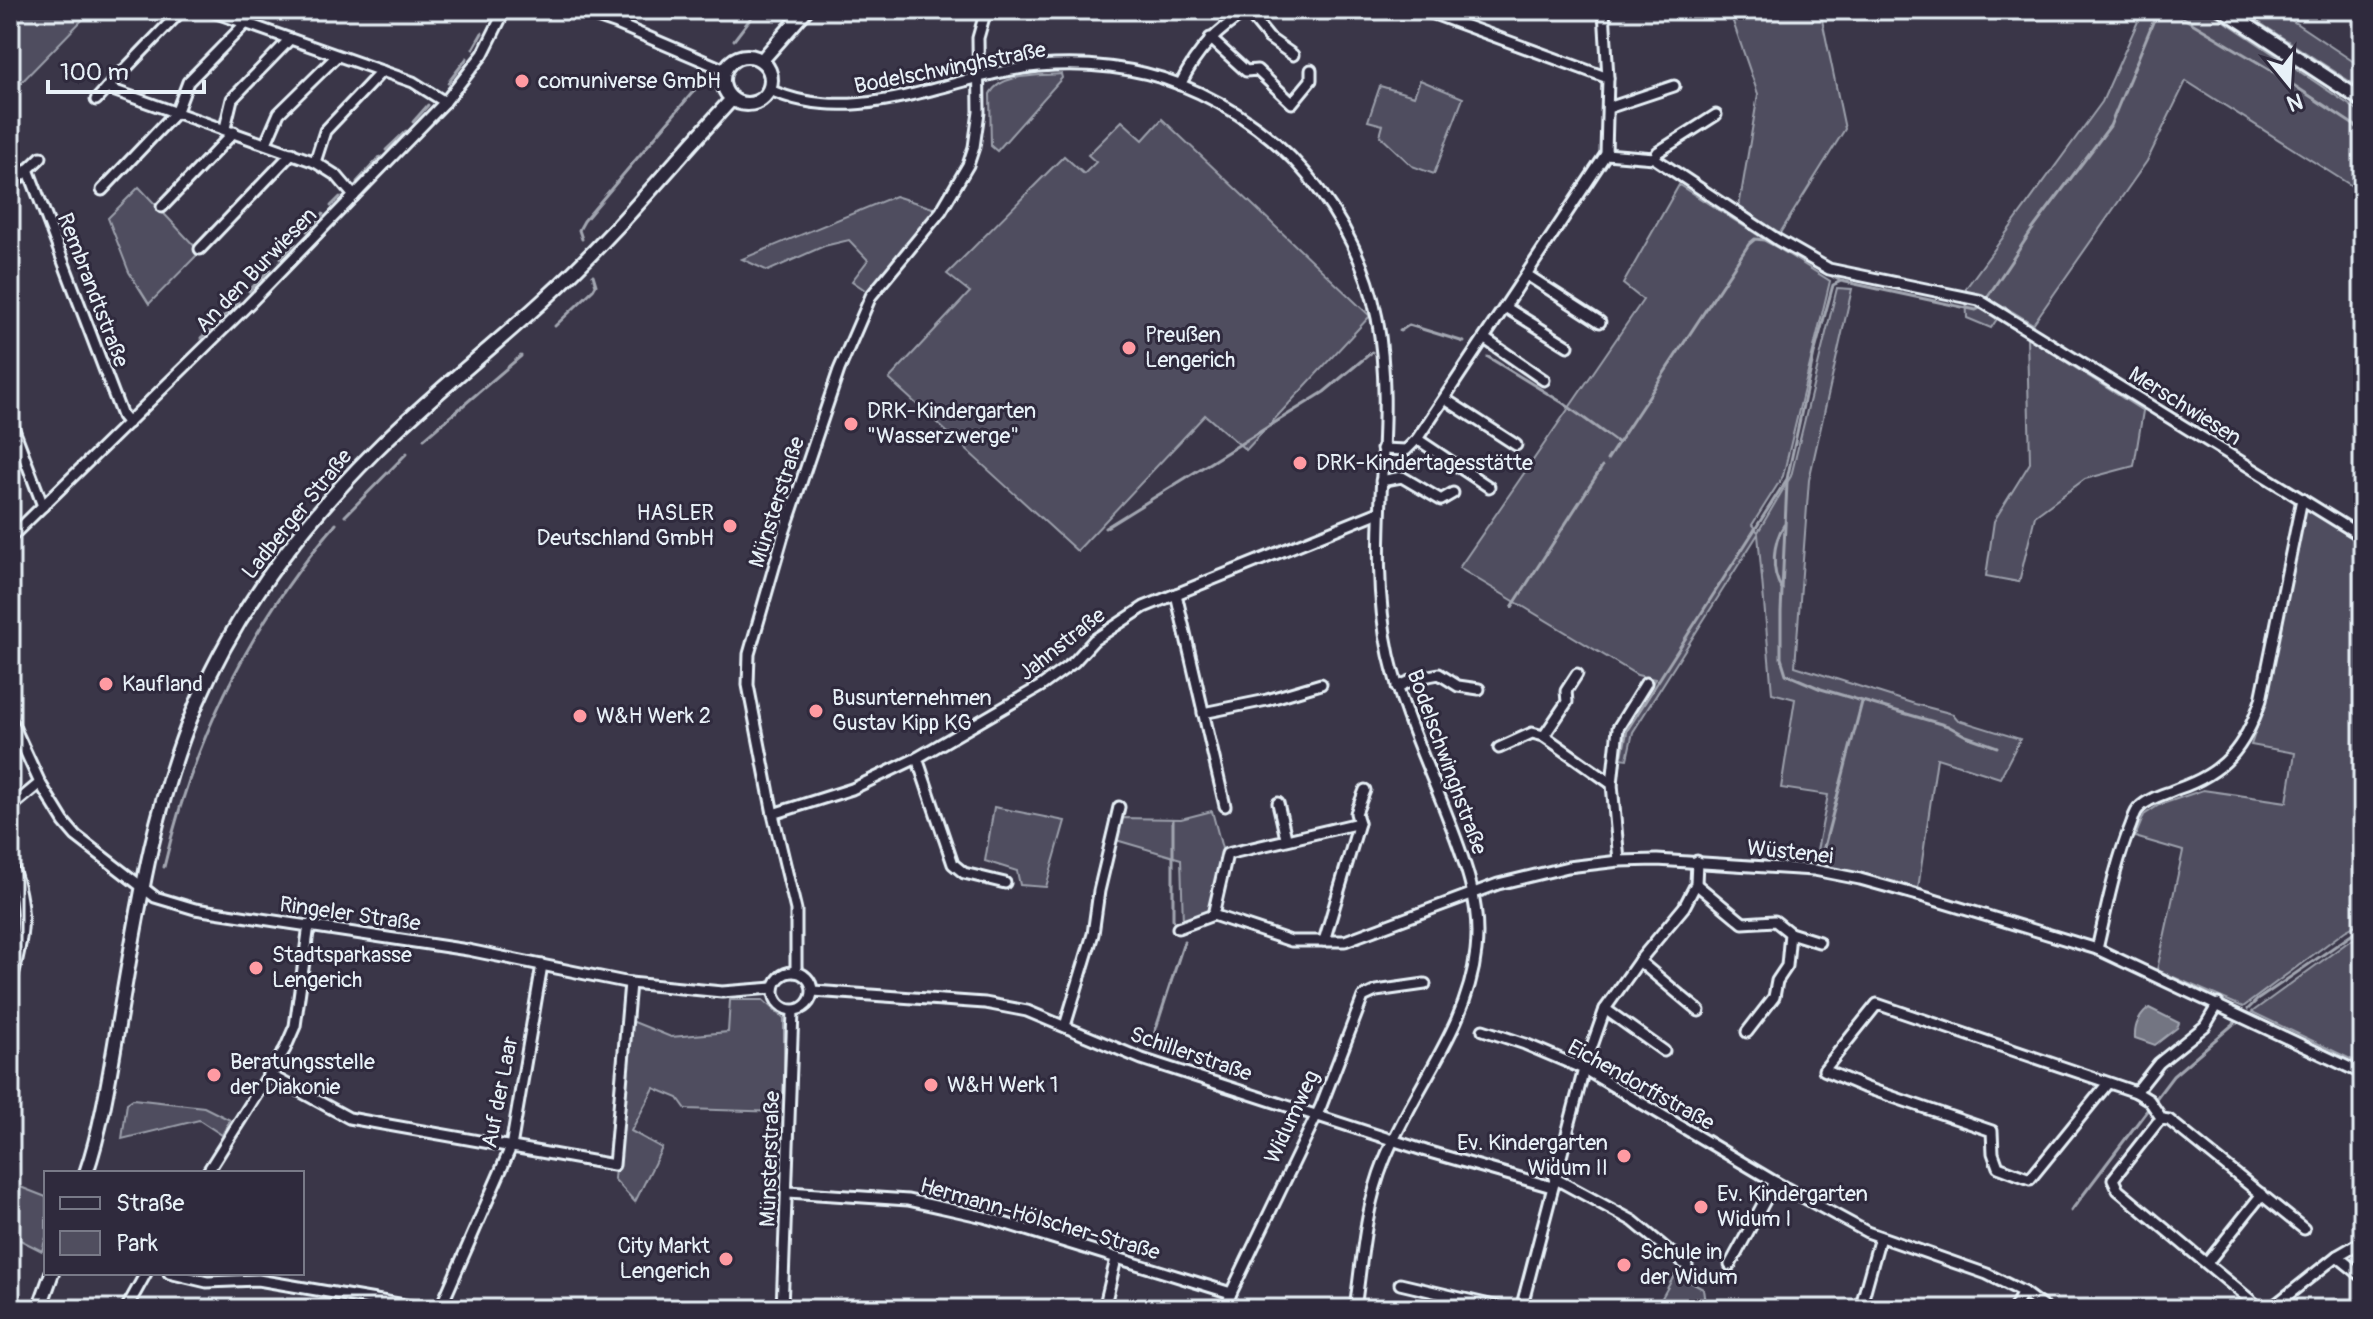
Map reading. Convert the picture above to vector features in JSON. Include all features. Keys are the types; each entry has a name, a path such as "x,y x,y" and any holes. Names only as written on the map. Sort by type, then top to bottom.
{"main road":[{"path":"762,60 806,10"},
{"path":"2224,10 2363,101"},
{"path":"741,57 762,60 770,70 770,90 753,104 738,103 724,85 725,70 741,57"},
{"name":"Ladberger Straße","path":"86,1171 111,1063 141,887 165,790 196,705 241,621 283,557 376,450 546,299 593,253 732,99"},
{"path":"39,1309 51,1275"}],"street":[{"path":"96,100 182,10"},
{"path":"208,10 382,71 429,90 445,102"},
{"name":"An den Burwiesen","path":"10,538 248,305 445,102 483,54 505,10"},
{"path":"576,10 725,70"},
{"name":"Münsterstraße","path":"796,972 796,910 773,814 748,685 749,654 783,536 839,370 871,296 941,211 968,165 979,112 978,38 986,10"},
{"path":"1423,10 1608,78"},
{"path":"1382,449 1406,450 1417,439 1606,154 1608,78 1604,10"},
{"path":"1180,85 1195,56 1210,38 1225,24 1248,11 1269,38 1293,55"},
{"path":"102,190 177,111 188,82 246,23"},
{"path":"1210,38 1246,71 1257,70 1292,103 1311,80 1311,70"},
{"path":"162,207 229,130 232,99 290,39"},
{"path":"266,143 279,113 337,56"},
{"name":"Bodelschwinghstraße","path":"770,90 804,102 843,106 1039,66 1118,69 1180,85 1235,112 1284,149 1312,180 1340,220 1360,260 1377,317 1383,362 1379,512 1383,614 1397,687 1462,855 1477,916 1476,952 1466,996 1456,1022 1383,1163 1369,1211 1355,1309"},
{"path":"315,162 325,131 382,71"},
{"path":"1608,108 1674,86"},
{"path":"107,88 315,162 337,176 354,196"},
{"path":"1606,154 1654,158 1658,152 1716,115"},
{"path":"200,249 292,153"},
{"path":"10,187 41,157"},
{"name":"Merschwiesen","path":"1654,158 1778,240 1829,269 1983,303 2363,537"},
{"name":"Rembrandtstraße","path":"28,169 122,416 128,423"},
{"path":"1527,275 1600,322"},
{"path":"1505,307 1568,346"},
{"path":"1485,339 1544,380"},
{"path":"1445,399 1516,445"},
{"path":"10,419 43,506"},
{"path":"1417,439 1489,487"},
{"path":"1381,481 1402,477 1441,500 1453,493"},
{"path":"2097,949 2121,848 2138,808 2158,796 2203,780 2223,766 2241,746 2253,723 2261,700 2302,499"},
{"name":"Jahnstraße","path":"773,814 852,789 917,758 1041,686 1117,623 1176,594 1379,512"},
{"path":"1176,594 1225,806"},
{"path":"1397,687 1439,674 1458,686 1479,689"},
{"path":"1544,736 1567,702 1566,691 1577,674"},
{"path":"1619,861 1612,784 1618,728 1646,683"},
{"path":"1203,713 1267,700 1321,684"},
{"name":"Ringeler Straße","path":"10,718 40,783 76,836 155,897 195,909 468,950 630,983 722,992 774,988"},
{"path":"1499,748 1532,733 1544,736 1612,784"},
{"path":"917,758 953,864 964,873 1005,883"},
{"path":"10,808 40,783"},
{"path":"1324,941 1359,823 1356,813 1365,790"},
{"path":"1278,803 1286,838"},
{"path":"1065,1026 1093,934 1099,891 1119,807"},
{"path":"1178,928 1213,915 1227,854 1359,823"},
{"path":"10,861 21,888 25,926 10,986"},
{"name":"Wüstenei","path":"1213,915 1291,941 1345,941 1473,892 1533,874 1619,861 1697,861 1814,870 1860,879 2097,949 2363,1074"},
{"path":"1521,1309 1584,1069 1605,1009 1639,961 1684,907 1696,884 1697,861"},
{"path":"1696,884 1743,923 1775,921 1790,933 1819,942"},
{"path":"208,1171 285,1049 295,1026 309,925"},
{"path":"1747,1032 1774,997 1777,981 1787,966 1790,933"},
{"path":"1639,961 1699,1011"},
{"name":"Auf der Laar","path":"440,1309 511,1147 542,965"},
{"path":"796,972 808,979 813,991 807,1005 793,1011 779,1004 774,988 782,975 796,972"},
{"path":"268,1074 349,1118 614,1165 630,983"},
{"name":"Widumweg","path":"1226,1309 1314,1114 1321,1106 1363,997 1376,991 1425,984"},
{"name":"Schillerstraße","path":"813,991 985,1003 1027,1011 1142,1059 1393,1140 1553,1182 1633,1221 1687,1266"},
{"path":"2108,1083 2030,1179 1998,1167 1993,1153 1992,1131 1824,1070 1877,1004 2136,1092 2152,1104 2162,1119 2169,1120 2304,1229"},
{"path":"2136,1092 2159,1063 2205,1026 2218,1004"},
{"path":"1605,1009 1664,1051"},
{"name":"Münsterstraße","path":"782,1309 793,1011"},
{"name":"Eichendorffstraße","path":"1483,1030 1584,1069 1775,1182 1867,1232 1987,1274 2023,1292 2046,1309"},
{"path":"2162,1119 2113,1179 2113,1183 2261,1309"},
{"path":"1730,1265 1775,1182"},
{"name":"Hermann-Hölscher-Straße","path":"788,1192 908,1200 984,1217 1231,1293"},
{"path":"2207,1263 2262,1194"},
{"path":"1860,1309 1880,1237"},
{"path":"2270,1309 2337,1256 2363,1241"},
{"path":"2337,1256 2363,1277"},
{"path":"1104,1309 1116,1259"},
{"path":"126,1309 145,1275"},
{"path":"177,1275 207,1282 258,1280 428,1309"},
{"path":"1400,1284 1507,1309"},
{"path":"2014,1309 2023,1292"}],"green space":[{"path":"10,10 92,10 10,94"},
{"path":"1729,10 1820,10 1845,129 1780,233 1739,207 1758,94"},
{"path":"2143,10 2208,10 2363,114 2363,193 2186,81 2147,161 2033,324 2005,307 1991,328 1967,318 1966,288 2102,102"},
{"path":"2240,10 2276,10 2363,68 2363,90"},
{"path":"1061,74 1062,78 997,151 991,146 990,94 995,87 1022,77"},
{"path":"1420,80 1463,98 1434,174 1412,166 1380,136 1383,125 1368,121 1380,86 1414,96"},
{"name":"Preußen Lengerich","path":"1162,119 1370,316 1246,450 1205,415 1077,551 889,379 970,292 947,274 1064,156 1084,174 1096,162 1088,155 1122,121 1143,140"},
{"path":"1679,185 1830,281 1783,476 1752,525 1758,532 1791,476 1837,288 1852,289 1809,480 1795,666 1953,714 1958,720 2020,739 2000,778 1937,758 1918,889 1814,866 1828,795 1781,788 1795,699 1772,693 1758,534 1633,732 1627,759 1620,758 1623,730 1655,679 1637,675 1459,568 1643,300 1623,284"},
{"path":"139,187 200,252 149,304 129,272 108,218"},
{"path":"895,196 936,209 868,292 852,281 868,260 849,240 824,246 768,271 742,259"},
{"path":"2027,337 2143,411 2134,466 2085,479 2035,516 2019,582 1986,576 1994,521 2030,463"},
{"path":"2305,507 2363,543 2363,921 2243,1007 2157,970 2183,851 2135,837 2144,815 2159,805 2203,790 2287,802 2295,753 2251,745 2264,706"},
{"path":"994,807 1065,821 1046,887 1020,885 1017,871 985,861"},
{"path":"1212,811 1224,856 1210,913 1183,923 1181,859 1116,840 1121,818 1181,819"},
{"path":"2363,935 2363,1065 2252,1012 2348,942"},
{"path":"730,1000 763,1000 784,1019 784,1112 686,1109 678,1098 654,1088 631,1131 662,1148 635,1202 614,1179 629,1020 671,1037 728,1032"},
{"path":"133,1099 204,1107 230,1120 222,1135 199,1120 122,1139 127,1103"},
{"path":"10,1183 44,1196 42,1251 10,1235 10,1216 14,1207 10,1205"},
{"path":"1675,1274 1703,1289 1705,1303 1701,1309 1666,1309 1658,1305"}],"water":[{"path":"2149,1008 2179,1023 2155,1045 2135,1038 2138,1021"}],"waterway":[{"path":"734,40 757,10"},
{"path":"1622,754 1627,730 1787,479 1814,354 1833,285 1841,281 1976,310 1980,308 2032,230 2110,126 2158,10"},
{"path":"2170,10 2269,69 2363,131"},
{"path":"473,49 482,33"},
{"path":"448,83 467,58"},
{"path":"582,239 579,230 584,221 698,86"},
{"path":"413,122 428,105"},
{"path":"386,150 406,131"},
{"path":"357,182 380,157"},
{"path":"331,206 340,197"},
{"path":"307,231 323,214"},
{"path":"1488,357 1563,403 1618,443 1755,239 1764,240 1839,280"},
{"path":"281,258 295,243"},
{"path":"249,291 270,269"},
{"path":"555,326 593,290 596,285 593,275"},
{"path":"220,320 239,302"},
{"path":"1400,331 1409,325 1464,342"},
{"path":"201,338 209,331"},
{"path":"1105,528 1324,392 1372,352"},
{"path":"424,439 521,356"},
{"path":"1607,460 1618,443"},
{"path":"345,516 407,453"},
{"path":"1512,607 1602,467"},
{"path":"1787,483 1781,612 1781,658 1786,674 1821,689 1948,726 1997,747"},
{"path":"164,867 191,774 229,685 277,602 336,524"},
{"path":"1782,589 1774,557 1784,525"},
{"path":"1823,851 1862,702"},
{"path":"1173,820 1173,920"},
{"path":"2248,1009 2363,927"},
{"path":"1149,1050 1184,942"},
{"path":"2071,1211 2173,1076 2237,1021"}],"place":[{"name":"comuniverse GmbH","path":"522,81"},
{"name":"Preußen Lengerich","path":"1129,348"},
{"name":"DRK-Kindergarten \"Wasserzwerge\"","path":"851,424"},
{"name":"DRK-Kindertagesstätte","path":"1300,463"},
{"name":"HASLER Deutschland GmbH","path":"730,526"},
{"name":"Kaufland","path":"106,684"},
{"name":"Busunternehmen Gustav Kipp KG","path":"816,711"},
{"name":"W&H Werk 2","path":"580,716"},
{"name":"Stadtsparkasse Lengerich","path":"256,968"},
{"name":"Beratungsstelle der Diakonie","path":"214,1075"},
{"name":"W&H Werk 1","path":"931,1085"},
{"name":"Ev. Kindergarten Widum II","path":"1624,1156"},
{"name":"Ev. Kindergarten Widum I","path":"1701,1207"},
{"name":"City Markt Lengerich","path":"726,1259"},
{"name":"Schule in der Widum","path":"1624,1265"}]}
